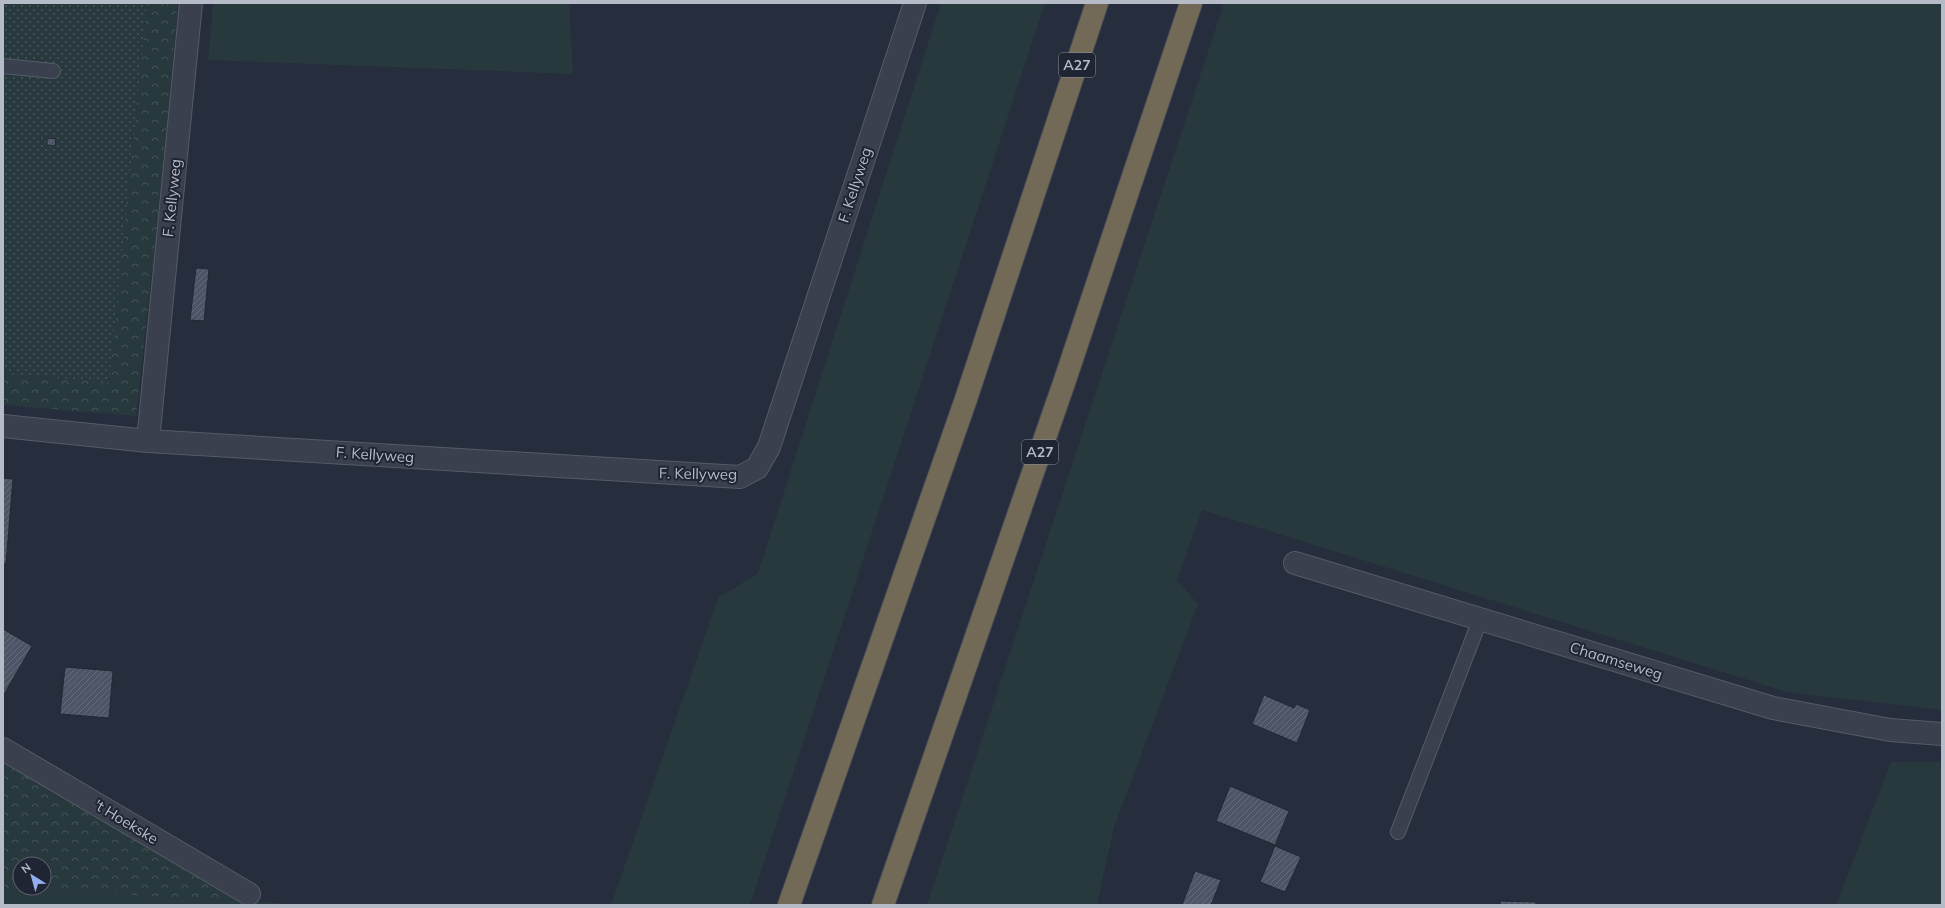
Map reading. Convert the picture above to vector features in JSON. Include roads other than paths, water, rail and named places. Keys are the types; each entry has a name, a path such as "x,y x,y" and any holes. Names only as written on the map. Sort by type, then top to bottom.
{"highway":[{"name":"A27","path":"789,905 968,391 1097,3"},
{"name":"A27","path":"884,903 1065,380 1191,3"}],"street":[{"name":"F. Kellyweg","path":"148,441 191,3"},
{"name":"F. Kellyweg","path":"3,426 148,441 720,477 740,477 756,468 769,446 915,3"},
{"name":"Chaamseweg","path":"1295,563 1773,708 1890,730 1942,734"},
{"name":"'t Hoekske","path":"3,749 249,894"}],"lane":[{"path":"3,66 53,71"},
{"path":"1398,832 1480,620"}]}
